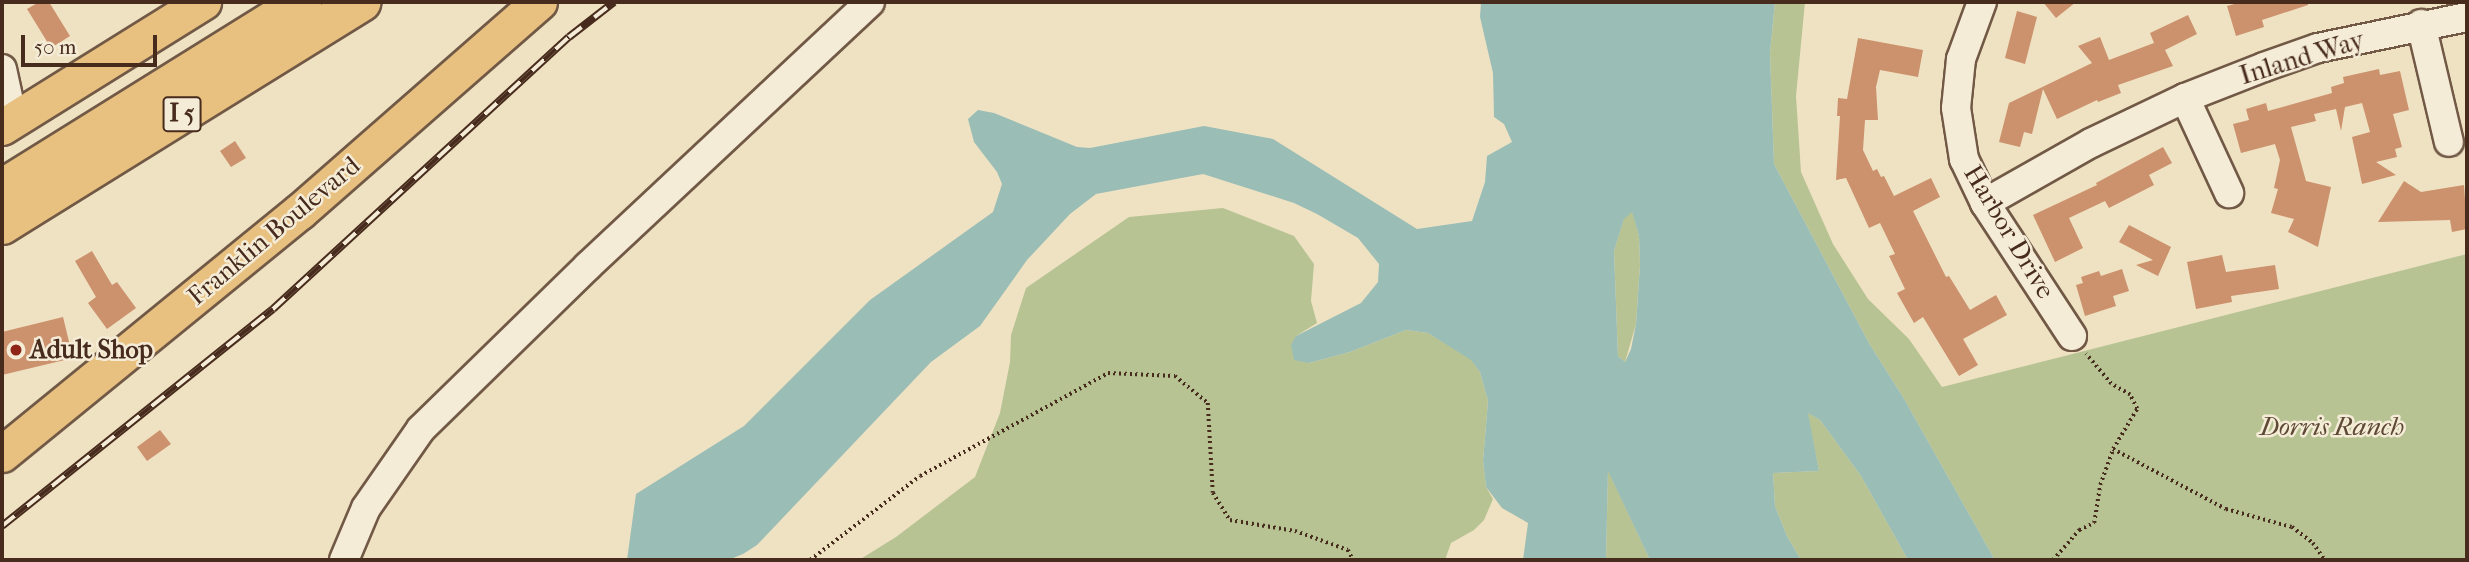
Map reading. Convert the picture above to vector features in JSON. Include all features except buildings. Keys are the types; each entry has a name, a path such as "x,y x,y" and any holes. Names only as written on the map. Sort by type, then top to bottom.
{"highway":[{"name":"I 5","path":"2,189 302,2"},
{"name":"I 5","path":"2,225 362,2"}],"main road":[{"path":"7,124 203,2"},
{"name":"Franklin Boulevard","path":"2,454 299,212 540,2"}],"street":[{"path":"344,560 366,508 421,429 588,266 870,2"},
{"name":"Harbor Drive","path":"1982,2 1961,59 1956,108 1964,159 1985,203 2072,335"},
{"name":"Inland Way","path":"1985,203 2091,143 2185,98 2318,48 2421,24 2467,17"},
{"path":"2421,24 2449,142"},
{"path":"2,69 7,124"},
{"path":"2185,98 2229,193"}],"path":[{"path":"2053,560 2079,530 2094,523 2100,485 2113,449 2137,409 2135,403 2096,367 2072,335"},
{"path":"810,560 920,476 1108,373 1175,376 1208,403 1213,493 1230,520 1295,531 1348,550 1353,560"},
{"path":"2113,449 2226,509 2292,527 2312,543 2325,560"}],"green space":[{"name":"Dorris Ranch","path":"1775,2 1805,2 1796,96 1801,172 1833,244 1868,299 1909,339 1942,387 2467,254 2467,560 1995,560 1903,397 1870,345 1774,164 1770,53"},
{"path":"1223,208 1294,236 1314,264 1311,301 1317,323 1296,336 1309,363 1350,352 1406,330 1428,333 1471,359 1480,372 1488,401 1483,461 1486,487 1493,499 1484,520 1474,530 1451,543 1445,560 859,560 896,537 975,477 1000,413 1010,362 1011,335 1026,288 1129,217"},
{"path":"1632,211 1639,236 1640,265 1636,324 1625,362 1618,356 1614,251 1624,218"},
{"path":"1807,412 1820,420 1861,476 1908,560 1801,560 1787,536 1775,506 1773,473 1819,471"},
{"path":"1608,470 1650,560 1606,560"}],"water":[{"path":"1481,2 1775,2 1770,53 1774,164 1870,345 1903,397 1995,560 1908,560 1861,476 1820,420 1808,413 1819,471 1773,473 1775,506 1787,536 1801,560 1650,560 1608,471 1606,560 1523,560 1528,523 1502,508 1486,487 1483,461 1488,401 1480,372 1471,360 1428,333 1406,330 1350,352 1309,363 1294,360 1291,345 1296,336 1361,303 1378,282 1379,264 1358,238 1317,214 1294,203 1203,174 1096,194 1070,214 1027,260 980,326 931,362 757,545 728,560 627,560 636,494 744,426 870,300 993,212 1002,184 997,172 974,142 968,119 978,110 994,113 1077,147 1090,148 1204,126 1273,139 1417,229 1472,221 1485,182 1487,156 1512,142 1504,124 1494,117 1493,73 1480,17","holes":["1632,212 1639,236 1636,324 1631,349 1625,362 1618,356 1614,251 1624,219"]}],"railway":[{"path":"2,526 273,309 569,37 614,2"}],"place":[{"name":"Adult Shop","path":"16,350"}]}
